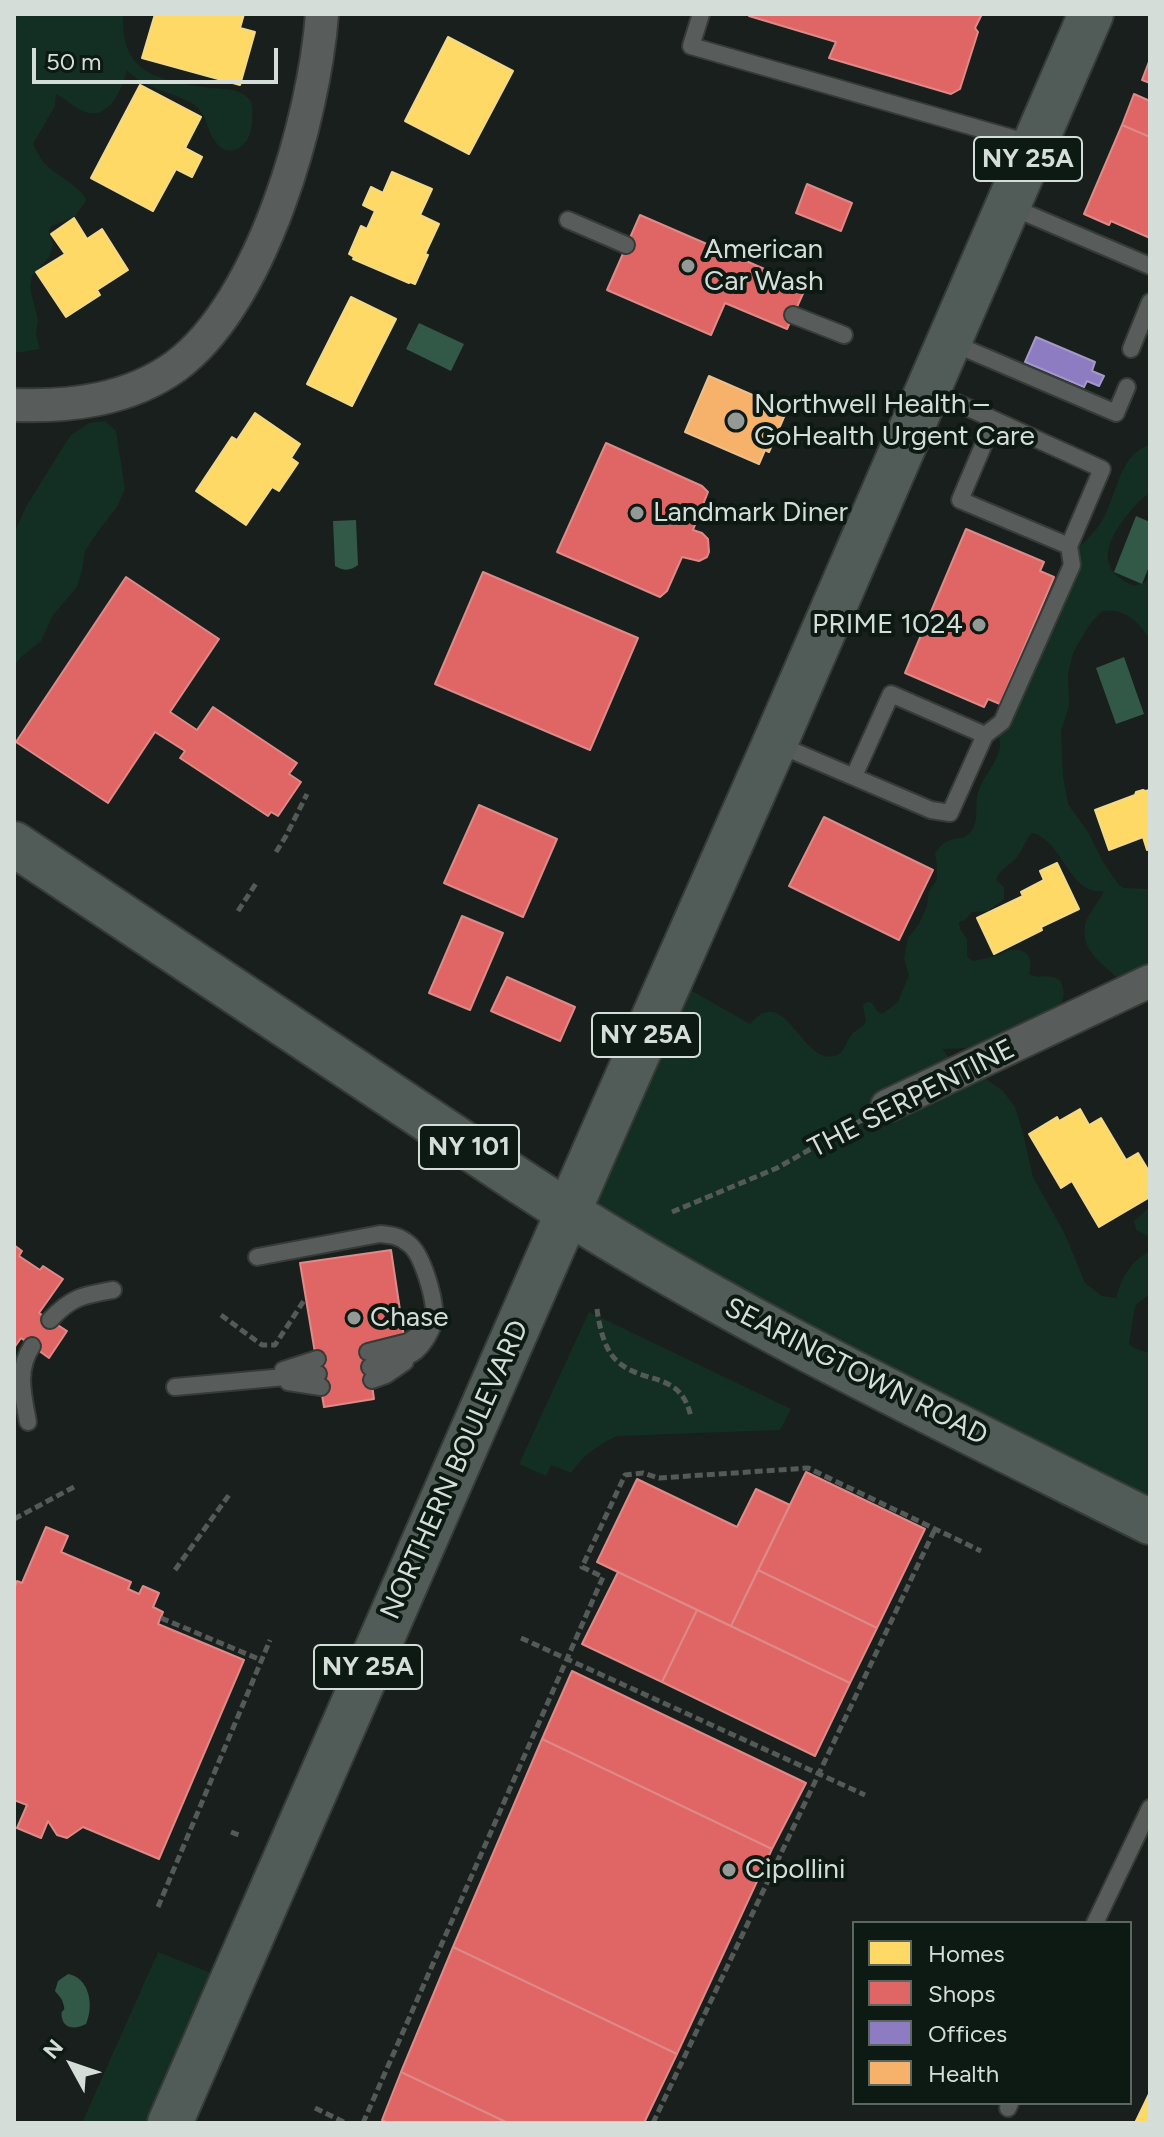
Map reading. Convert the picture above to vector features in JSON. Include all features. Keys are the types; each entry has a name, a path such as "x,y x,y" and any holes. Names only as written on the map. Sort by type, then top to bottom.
{"main road":[{"name":"NY 25A","path":"568,1212 1091,14"},
{"name":"NY 101","path":"14,844 568,1212"},
{"name":"SEARINGTOWN ROAD","path":"568,1212 729,1308 1150,1522"},
{"name":"NORTHERN BOULEVARD","path":"170,2123 568,1212"}],"street":[{"path":"14,405 80,404 123,394 174,367 198,347 242,288 256,261 288,178 306,113 322,14"},
{"name":"THE SERPENTINE","path":"887,1106 1145,995"}],"lane":[{"path":"701,14 691,46 1034,145"},
{"path":"1007,206 1150,266"},
{"path":"568,220 626,245"},
{"path":"1131,349 1150,302"},
{"path":"793,315 844,335"},
{"path":"949,342 1116,413 1127,387"},
{"path":"775,743 931,810 950,813 985,735 1002,722 1072,565 1069,546 1102,469 928,390"},
{"path":"994,420 960,500 1069,546"},
{"path":"854,776 891,694 985,735"},
{"path":"257,1257 380,1234 395,1236 413,1247 423,1267 434,1319 431,1328 416,1351 401,1359 370,1366 425,1330 434,1319"},
{"path":"50,1320 71,1300 113,1290"},
{"path":"28,1422 21,1375 23,1362 32,1346"},
{"path":"175,1387 319,1373"},
{"path":"1096,1921 1150,1808"}],"path":[{"path":"276,852 307,794"},
{"path":"238,911 257,882"},
{"name":"THE SERPENTINE","path":"672,1212 777,1168 887,1106"},
{"path":"221,1315 262,1345 275,1345 305,1299"},
{"path":"597,1309 600,1326 614,1358 633,1371 673,1387 685,1400 691,1417"},
{"path":"363,2123 603,1577 582,1567 625,1475 643,1473 659,1478 808,1468 981,1551"},
{"path":"14,1519 74,1487"},
{"path":"175,1570 229,1495"},
{"path":"653,2123 935,1529"},
{"path":"161,1618 261,1660"},
{"path":"521,1638 865,1795"},
{"path":"158,1907 199,1818 270,1640"},
{"path":"231,1832 239,1835"},
{"path":"315,2108 346,2123"}],"shaded area":[{"path":"14,14 123,14 128,50 147,71 175,82 238,91 251,101 252,114 246,142 229,151 217,144 203,114 193,104 142,82 127,70 114,100 96,113 83,111 56,94 55,106 33,144 47,166 86,199 76,216 49,229 52,250 32,276 30,288 38,320 36,334 40,349 14,353"},
{"path":"419,323 464,344 451,371 406,349"},
{"path":"105,421 116,431 125,489 117,507 85,551 77,587 53,615 41,641 14,666 14,533 27,505 70,436 89,423"},
{"path":"1150,444 1150,493 1116,530 1108,549 1108,558 1115,573 1134,586 1146,582 1150,576 1150,641 1131,618 1118,612 1102,611 1088,627 1073,653 1068,674 1069,706 1061,731 1068,804 1119,885 1124,888 1150,887 1150,1003 1130,993 1093,955 1086,942 1086,921 1104,891 1082,885 1052,846 1032,833 1018,856 996,880 1004,887 1004,899 988,911 972,912 959,922 960,929 967,939 967,957 973,961 1010,950 1021,951 1030,959 1029,974 1061,981 1064,993 1060,1011 1000,1038 967,1048 942,1049 953,1063 983,1077 1003,1091 1015,1107 1033,1177 1065,1234 1085,1283 1102,1296 1116,1298 1128,1271 1150,1251 1150,1293 1135,1306 1129,1344 1150,1353 1150,1522 567,1213 671,979 750,1024 763,1013 774,1012 784,1018 814,1050 825,1056 840,1053 852,1034 866,1022 863,1005 867,1002 882,1014 898,1002 909,975 904,959 908,938 919,924 927,906 929,891 937,880 935,854 949,840 966,836 973,829 979,790 1000,747 996,721 998,710 1038,626 1044,618 1055,619 1060,615 1056,583 1060,570 1102,521 1126,464 1139,450"},
{"path":"1136,516 1150,522 1150,564 1142,584 1114,572"},
{"path":"356,520 358,565 341,569 335,566 333,521"},
{"path":"1124,657 1144,714 1116,724 1096,668"},
{"path":"1150,1207 1150,1237 1136,1230 1134,1221"},
{"path":"589,1312 791,1409 780,1430 617,1436 591,1452 571,1473 551,1465 546,1476 519,1464"},
{"path":"158,1952 231,1981 170,2123 82,2123"},
{"path":"68,1974 81,1981 90,2001 86,2024 76,2027 69,2027 64,2022 62,2000 55,1991 58,1981"}],"building: Homes":[{"path":"155,14 244,14 240,28 255,32 240,85 142,58"},
{"path":"448,37 513,71 469,154 405,121"},
{"path":"140,85 201,117 185,148 202,157 192,177 176,169 153,211 91,178"},
{"path":"392,172 432,189 420,215 439,224 415,284 353,259 349,254 361,226 367,229 375,211 363,205 371,187 383,193"},
{"path":"74,218 87,239 102,229 128,270 97,290 100,295 66,317 36,272 65,254 51,234"},
{"path":"351,297 396,319 352,406 307,384"},
{"path":"255,413 300,444 291,458 298,463 279,491 272,487 246,525 196,491 232,437 237,440"},
{"path":"1150,790 1150,849 1147,850 1143,837 1109,850 1095,810"},
{"path":"1057,863 1079,909 994,954 977,918 1023,896 1021,892 1044,880 1040,871"},
{"path":"1080,1109 1089,1125 1101,1118 1126,1160 1138,1153 1150,1173 1150,1197 1099,1227 1072,1181 1061,1188 1029,1134 1057,1117 1059,1121"},
{"path":"1150,2092 1150,2123 1135,2123"}],"building: Shops":[{"path":"749,14 982,14 975,28 978,32 960,89 951,94 829,58 836,42"},
{"path":"1150,59 1150,83 1142,80"},
{"path":"1134,94 1150,101 1150,137 1122,125"},
{"path":"1122,125 1150,137 1150,238 1111,221 1109,225 1084,214"},
{"path":"807,184 852,203 841,231 796,213"},
{"name":"American Car Wash","path":"640,215 806,287 787,329 725,303 711,335 607,290"},
{"name":"Landmark Diner","path":"606,443 702,486 708,492 693,530 708,539 707,557 699,561 682,557 667,591 660,597 557,552"},
{"name":"PRIME 1024","path":"966,529 1044,562 1040,571 1054,577 1000,704 988,699 984,707 905,673"},
{"path":"483,572 638,638 590,750 435,684"},
{"path":"126,577 219,639 170,712 197,730 213,707 297,763 289,774 301,782 278,816 271,812 268,816 180,758 185,751 155,732 108,803 16,742"},
{"path":"479,805 557,839 523,917 444,883"},
{"path":"824,817 933,870 899,940 789,886"},
{"path":"462,916 503,933 470,1010 429,993"},
{"path":"507,977 575,1007 560,1041 491,1011"},
{"path":"14,1245 22,1251 19,1256 40,1270 43,1266 63,1279 39,1313 67,1331 49,1358 21,1338 14,1348"},
{"name":"Chase","path":"391,1250 404,1337 366,1343 374,1399 324,1407 300,1263"},
{"path":"806,1472 925,1529 877,1628 758,1570"},
{"path":"637,1479 737,1527 756,1489 790,1505 731,1626 597,1562"},
{"path":"46,1527 68,1536 61,1552 131,1582 128,1589 139,1594 143,1586 159,1593 153,1607 163,1612 158,1624 244,1660 159,1859 83,1827 67,1838 57,1835 48,1821 41,1838 17,1828 27,1805 14,1800 14,1589 17,1581 22,1583"},
{"path":"758,1570 877,1628 850,1683 731,1626"},
{"path":"618,1572 697,1610 662,1682 582,1644"},
{"path":"697,1610 850,1683 815,1756 662,1682"},
{"path":"572,1671 806,1783 772,1849 542,1739"},
{"path":"542,1739 772,1849 677,2054 453,1947"},
{"path":"453,1947 677,2054 644,2123 508,2123 401,2072"},
{"path":"401,2072 508,2123 388,2123 382,2120"}],"building: Offices":[{"path":"1036,337 1095,362 1092,371 1104,376 1099,386 1087,381 1084,387 1025,362"}],"building: Health":[{"name":"Northwell Health – GoHealth Urgent Care","path":"709,376 787,410 769,452 765,450 759,464 685,432"}],"place":[{"name":"American Car Wash","path":"688,266"},
{"name":"Northwell Health – GoHealth Urgent Care","path":"736,421"},
{"name":"Landmark Diner","path":"637,513"},
{"name":"PRIME 1024","path":"979,625"},
{"name":"Chase","path":"354,1318"},
{"name":"Cipollini","path":"729,1870"}]}
